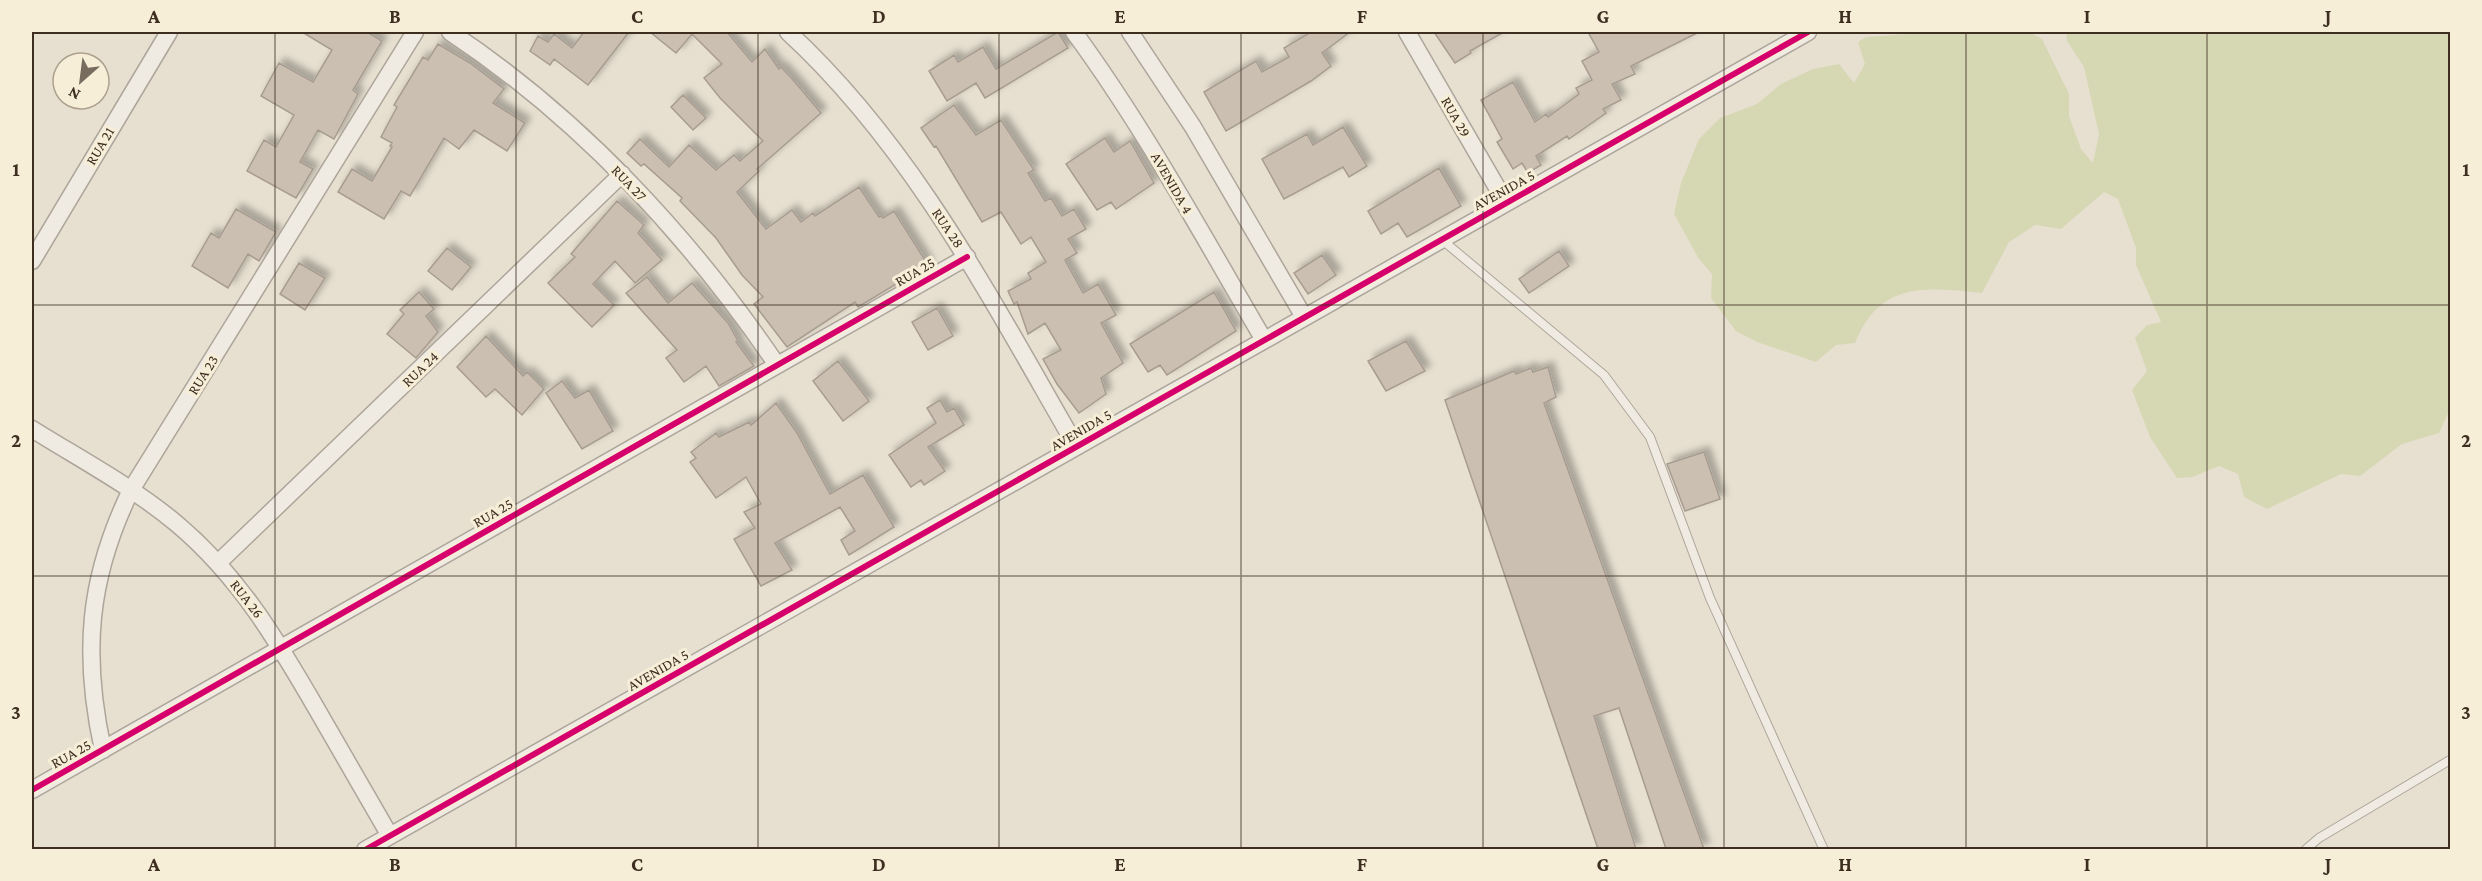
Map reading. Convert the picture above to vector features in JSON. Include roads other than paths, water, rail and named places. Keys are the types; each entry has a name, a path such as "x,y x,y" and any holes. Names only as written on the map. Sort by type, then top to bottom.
{"street":[{"name":"RUA 21","path":"32,261 169,32"},
{"name":"RUA 23","path":"104,750 94,710 91,674 93,615 102,564 114,525 131,490 415,32"},
{"name":"RUA 27","path":"450,32 532,92 622,174 666,222 744,317 777,365"},
{"name":"RUA 28","path":"788,32 838,82 909,170 967,257 1076,447"},
{"name":"AVENIDA 4","path":"1074,32 1102,70 1154,151 1264,340"},
{"path":"1130,32 1193,127 1304,317"},
{"name":"RUA 29","path":"1407,32 1506,203"},
{"name":"AVENIDA 5","path":"365,849 1808,32"},
{"name":"RUA 24","path":"218,563 622,174"},
{"name":"RUA 25","path":"32,790 967,257"},
{"name":"RUA 26","path":"32,429 131,490 176,524 218,563 253,604 281,648 390,836"}],"lane":[{"path":"1441,239 1604,375 1650,437 1710,598 1824,849"},
{"path":"2305,849 2319,838 2451,760"}]}
